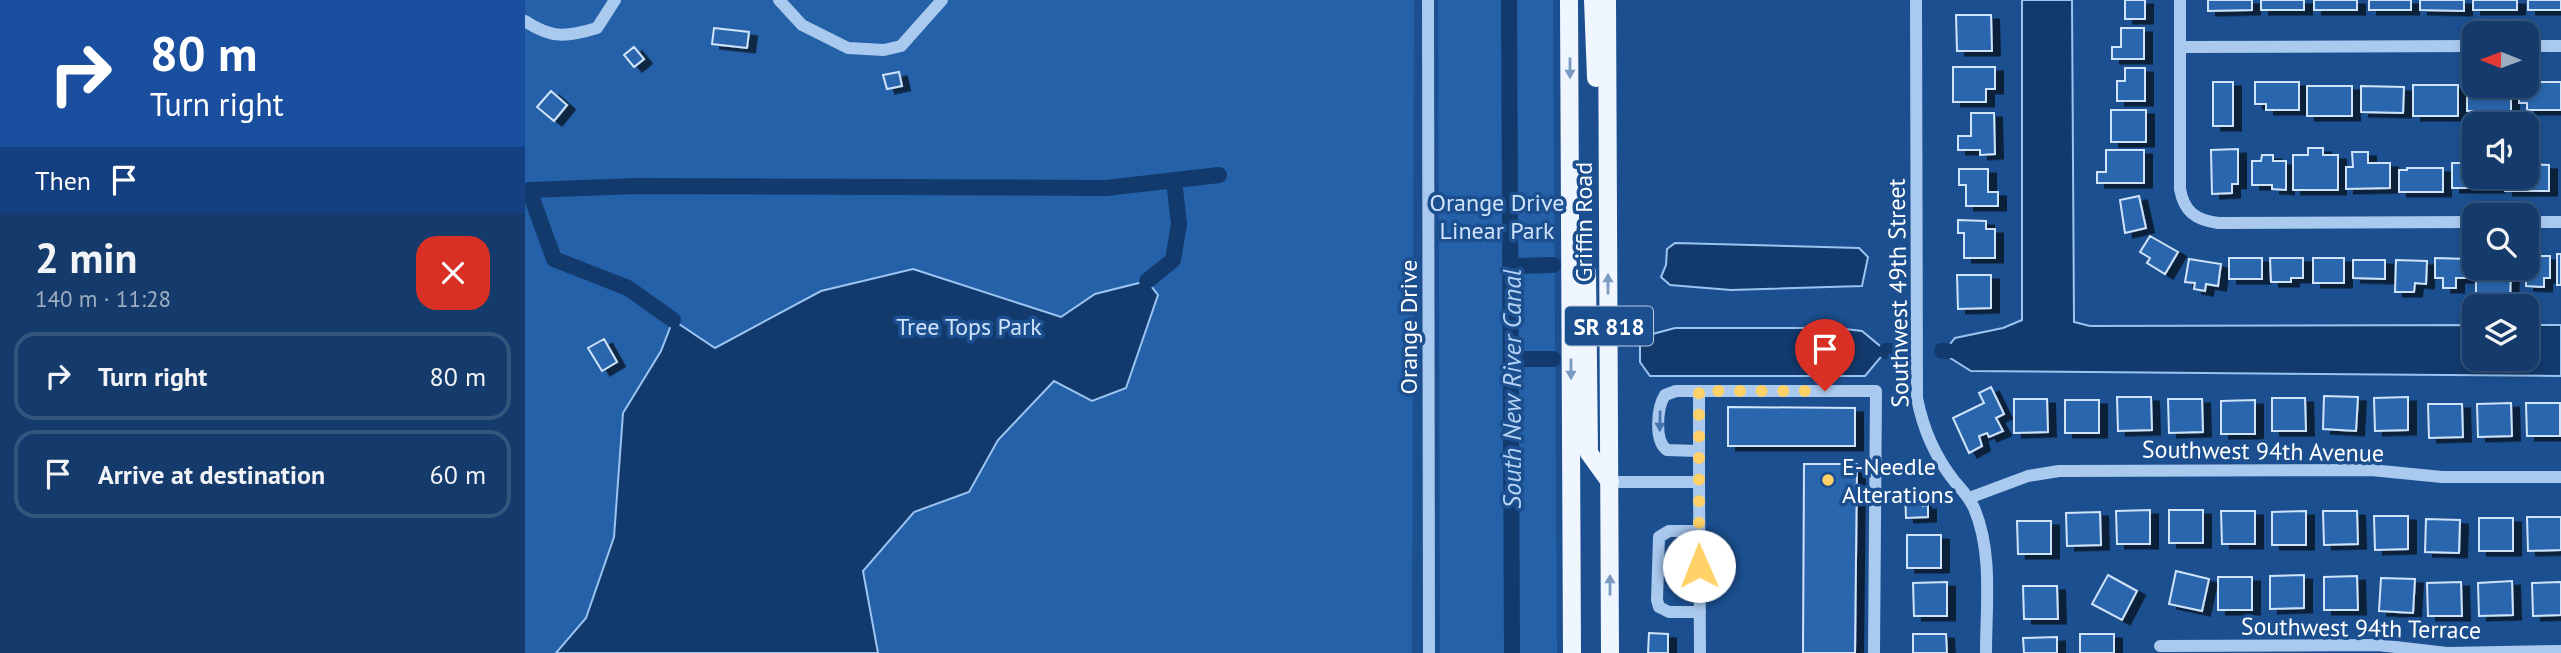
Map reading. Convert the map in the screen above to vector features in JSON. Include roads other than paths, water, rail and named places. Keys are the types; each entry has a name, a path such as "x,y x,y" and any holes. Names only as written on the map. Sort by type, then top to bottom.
{"main road":[{"name":"Griffin Road","path":"1569,0 1572,653"},
{"path":"1593,0 1598,141 1608,178"},
{"name":"Griffin Road","path":"1607,0 1610,653"},
{"path":"1571,221 1587,273 1589,453 1610,482"}],"street":[{"path":"525,21 543,33 574,35 597,28 615,0"},
{"path":"779,0 802,25 848,48 884,50 901,46 942,0"},
{"name":"Orange Drive","path":"1428,0 1429,653"},
{"name":"Southwest 49th Street","path":"1916,0 1917,398 1929,440 1949,474 1969,498 1979,521 1985,554 1986,653"},
{"path":"2180,0 2180,189 2182,200 2190,213 2205,221 2218,223 2462,222"},
{"path":"2539,46 2561,46"},
{"path":"2180,47 2462,47"},
{"path":"2539,222 2561,222"},
{"path":"1698,451 1667,450 1663,447 1659,438 1660,405 1665,395 1676,391 1875,391 1874,653"},
{"path":"1699,391 1700,653"},
{"name":"Southwest 94th Avenue","path":"1969,498 2028,476 2059,471 2371,470 2442,477 2561,477"},
{"path":"1610,482 1699,482"},
{"path":"1699,531 1668,531 1659,537 1657,600 1663,610 1700,612"},
{"name":"Southwest 94th Terrace","path":"2160,646 2378,645 2447,653 2561,652"}],"waterway":[{"name":"South New River Canal","path":"1509,0 1512,653"},
{"path":"673,320 628,288 554,259 529,190 637,186 1106,188 1219,175"},
{"path":"1147,281 1173,260 1179,224 1174,180"},
{"path":"1510,266 1553,265"},
{"path":"1886,351 1892,351"},
{"path":"1942,351 1947,351"},
{"path":"1511,359 1553,359"}],"place":[{"name":"E-Needle Alterations","path":"1828,480"}],"park label":[{"name":"Orange Drive Linear Park","path":"1497,216"},
{"name":"Tree Tops Park","path":"969,326"}]}
